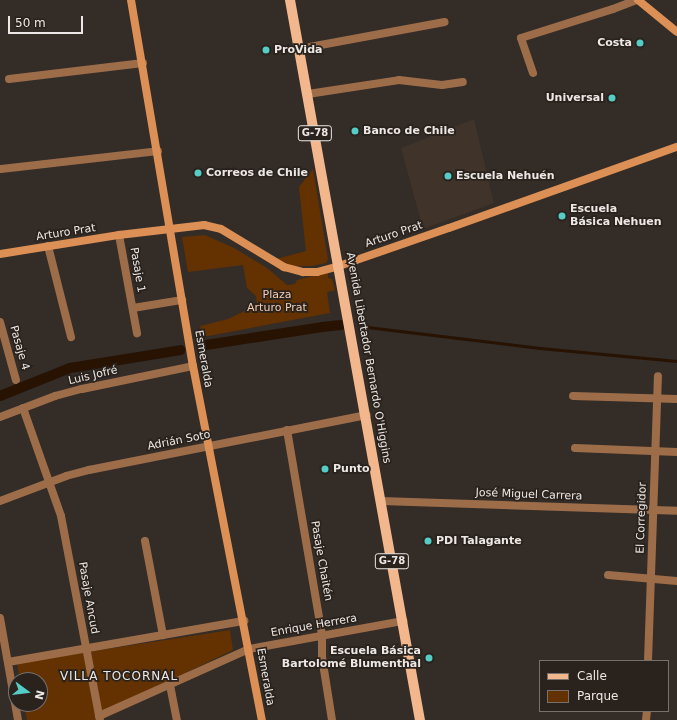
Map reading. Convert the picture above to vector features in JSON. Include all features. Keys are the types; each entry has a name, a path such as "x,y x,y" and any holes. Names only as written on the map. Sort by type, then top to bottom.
{"main road":[{"name":"Esmeralda","path":"131,0 158,151 193,366 210,446 262,720"},
{"name":"Avenida Libertador Bernardo O'Higgins","path":"290,0 367,415 420,720"},
{"path":"637,0 677,32"},
{"name":"Arturo Prat","path":"0,254 119,235 204,225 215,227 284,267 296,271 317,272 339,266 677,147"}],"street":[{"path":"533,73 521,38 637,0"},
{"path":"299,49 445,22"},
{"path":"9,79 143,63"},
{"path":"308,94 399,80 442,85 463,82"},
{"path":"1,169 158,151"},
{"name":"Pasaje 1","path":"119,235 137,333"},
{"path":"48,246 71,337"},
{"name":"Pasaje 1","path":"133,308 182,300"},
{"name":"Pasaje 4","path":"0,322 16,380"},
{"name":"Luis Jofré","path":"0,416 82,389 193,366"},
{"name":"El Corregidor","path":"648,660 658,376"},
{"path":"573,396 677,399"},
{"name":"Pasaje Ancud","path":"23,408 50,482 65,534 100,718"},
{"name":"Adrián Soto","path":"0,500 89,470 367,415"},
{"name":"Pasaje Chaitén","path":"287,430 322,635 322,657 332,720"},
{"path":"575,448 677,452"},
{"name":"José Miguel Carrera","path":"381,501 677,511"},
{"path":"145,541 163,635"},
{"path":"608,575 677,581"},
{"path":"0,618 18,720"},
{"path":"8,662 244,621"},
{"name":"Enrique Herrera","path":"100,718 249,649 403,621"},
{"path":"170,685 177,720"}],"shaded area":[{"name":"Escuela Nehuén","path":"474,119 494,203 423,229 401,148"}],"green space":[{"path":"313,169 328,259 326,263 312,266 292,266 276,259 306,251 299,187"},
{"name":"Plaza Arturo Prat","path":"205,235 234,248 267,268 287,285 295,284 297,280 328,272 328,278 332,279 335,290 327,292 330,313 203,337 200,326 228,319 257,305 256,296 247,288 243,265 188,272 182,237"},
{"path":"230,630 233,650 96,716 96,720 27,720 26,712 48,712 48,672 19,672 17,663"}],"waterway":[{"path":"206,345 341,325"},
{"path":"367,327 540,348 677,361"},
{"path":"0,396 70,368 181,350"}],"place":[{"name":"Costa","path":"640,43"},
{"name":"ProVida","path":"266,50"},
{"name":"Universal","path":"612,98"},
{"name":"Banco de Chile","path":"355,131"},
{"name":"Correos de Chile","path":"198,173"},
{"name":"Escuela Nehuén","path":"448,176"},
{"name":"Escuela Básica Nehuen","path":"562,216"},
{"name":"Punto","path":"325,469"},
{"name":"PDI Talagante","path":"428,541"},
{"name":"Escuela Básica Bartolomé Blumenthal","path":"429,658"}],"district":[{"name":"VILLA TOCORNAL","path":"119,677"}]}
